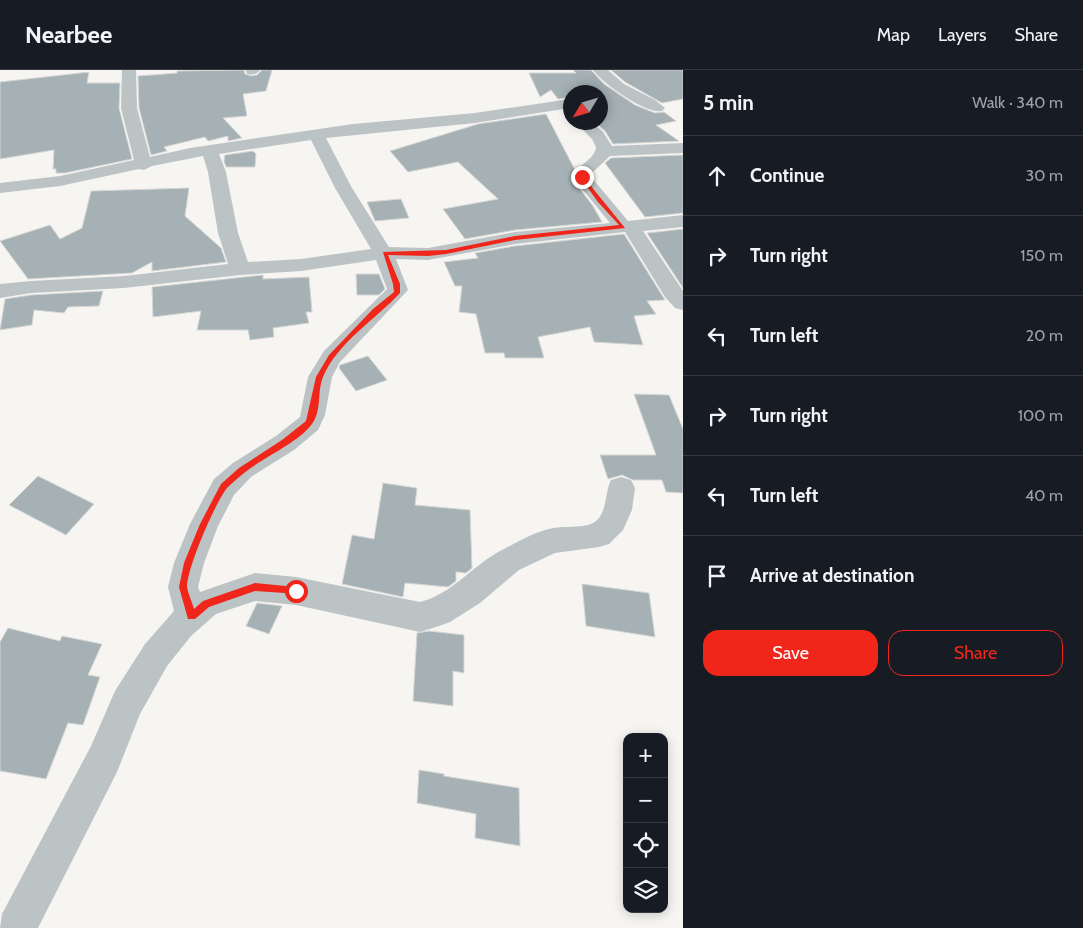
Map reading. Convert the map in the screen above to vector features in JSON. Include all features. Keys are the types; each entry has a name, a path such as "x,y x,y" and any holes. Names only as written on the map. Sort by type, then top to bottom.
{"street":[{"path":"128,70 129,108 144,165"},
{"path":"600,70 607,79 610,90 632,93 657,108"},
{"path":"0,188 60,181 210,151 353,129 476,118 563,107"},
{"path":"590,130 601,140 606,151 602,158 584,172 582,177 600,201 627,226 672,292 683,304"},
{"path":"191,616 183,587 188,563 204,524 224,487 242,470 285,442 309,423 313,415 320,377 332,357 376,311 397,293 396,284 385,254 346,192 328,160 318,135"},
{"path":"606,151 683,148"},
{"path":"210,151 217,172 228,233 240,269"},
{"path":"0,291 31,287 124,282 240,269 301,265 385,254 428,254 515,238 683,221"},
{"path":"16,928 104,759 127,703 156,654 180,626 206,604 255,587 296,591 420,617 439,612 469,593 510,562 551,541 599,535 613,522 616,516 621,488"}],"building":[{"path":"244,70 245,74 251,76 257,75 262,70 272,70 266,91 243,94 247,116 223,118 242,138 228,141 228,136 208,141 205,137 164,147 167,151 151,155 139,108 138,76 177,73 177,71"},
{"path":"573,70 591,70 605,85 563,85 563,98 558,99 551,90 540,97 529,73 576,73"},
{"path":"611,70 683,70 683,99 662,103 625,82"},
{"path":"89,72 87,83 120,83 119,108 132,159 65,173 56,173 56,169 53,169 54,150 0,159 0,82"},
{"path":"608,87 635,105 655,113 664,112 676,121 656,125 679,141 613,144 605,131 608,130"},
{"path":"546,114 575,170 573,180 593,206 602,222 515,230 465,239 443,209 498,199 458,162 408,172 390,151 478,124"},
{"path":"253,151 256,154 255,167 226,167 225,155"},
{"path":"683,155 683,213 645,217 605,163 611,158"},
{"path":"189,188 185,216 221,248 226,262 152,271 152,262 132,273 28,279 0,241 50,225 60,239 82,228 91,191"},
{"path":"401,199 409,218 375,221 367,202"},
{"path":"683,229 683,288 647,233"},
{"path":"624,234 665,300 647,301 656,314 634,316 643,345 594,342 590,327 538,337 544,358 505,358 504,353 485,353 476,314 459,312 462,286 455,286 444,262 478,258 475,253 515,246"},
{"path":"356,274 379,274 385,289 379,295 357,295"},
{"path":"263,275 263,279 309,277 312,312 306,312 309,323 273,328 274,337 250,340 248,330 197,330 201,311 153,317 152,287"},
{"path":"103,291 99,306 68,307 64,313 34,310 32,325 0,330 5,299 31,295"},
{"path":"368,356 387,380 356,391 339,368 340,365"},
{"path":"634,394 669,395 683,429 683,493 666,492 662,480 633,480 622,475 608,479 600,455 656,455"},
{"path":"38,476 94,504 66,535 9,505"},
{"path":"383,483 417,488 415,505 470,510 472,568 466,573 456,572 456,581 448,587 405,583 403,597 342,584 352,535 374,539"},
{"path":"582,584 649,593 655,637 586,626"},
{"path":"257,603 282,606 269,634 246,626"},
{"path":"8,628 60,641 62,636 102,644 88,675 100,677 83,725 68,723 46,779 0,771 0,642"},
{"path":"429,631 464,635 464,673 453,671 453,706 413,701 417,633"},
{"path":"419,770 519,788 520,846 475,838 476,814 417,803"}],"route":[{"path":"296,591 255,587 206,604 191,616 183,587 188,563 204,524 224,487 242,470 285,442 309,423 313,415 320,377 332,357 376,311 397,293 398,290 385,254 446,252 515,238 623,227 582,177"}]}
